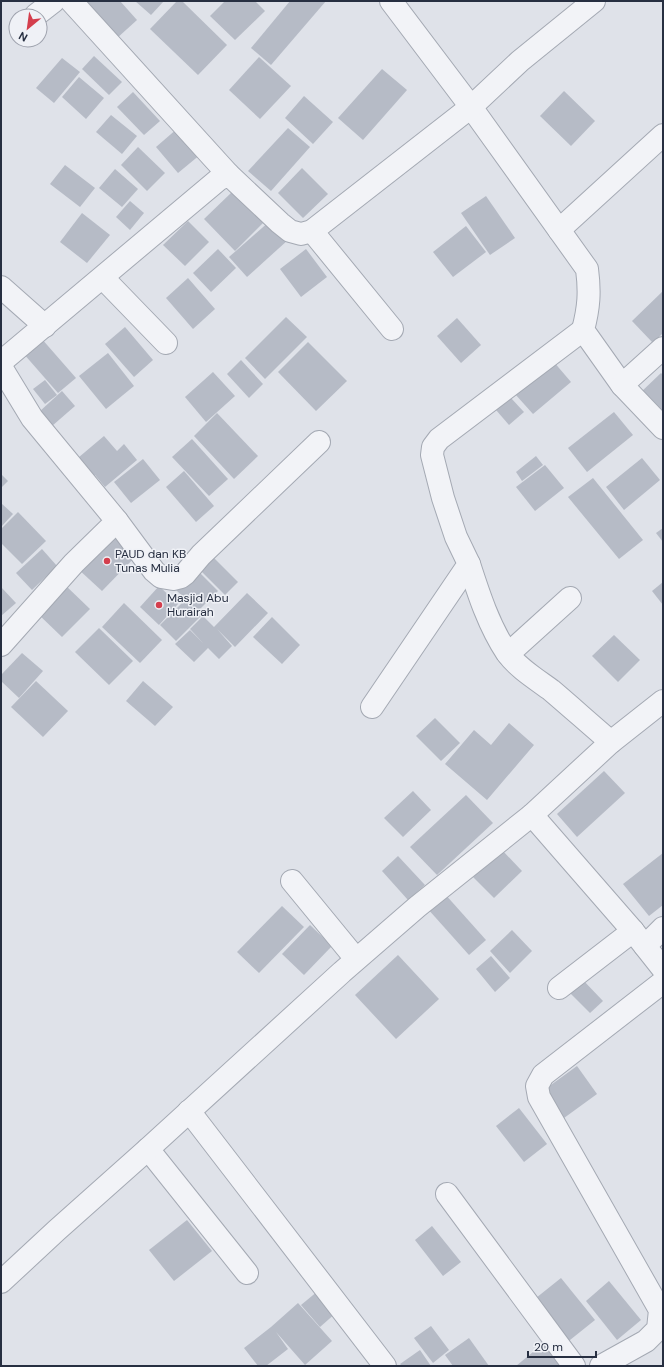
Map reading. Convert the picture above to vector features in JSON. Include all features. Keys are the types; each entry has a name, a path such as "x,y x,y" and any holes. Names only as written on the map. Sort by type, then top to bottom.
{"street":[{"path":"45,8 54,1"},
{"path":"71,1 228,174 280,223 290,231 301,234 312,231 471,107 520,61 594,1"},
{"path":"391,1 471,107 587,269 590,289 588,311 583,330 439,439 433,447 432,455 443,498 456,537 469,564 481,602 494,632 508,654 530,675 611,742"},
{"path":"559,230 663,135"},
{"path":"1,362 218,180 228,174"},
{"path":"312,231 392,329"},
{"path":"103,278 166,343"},
{"path":"1,287 45,326"},
{"path":"583,330 622,385 663,428"},
{"path":"622,385 663,348"},
{"path":"1,367 32,418 117,521 154,571 162,577 173,579 181,578 201,555 319,442"},
{"path":"1,645 74,563 117,521"},
{"path":"372,707 469,564"},
{"path":"508,654 570,598"},
{"path":"1,1282 56,1230 148,1149 356,960 417,907 532,816 611,742 663,701"},
{"path":"532,816 639,938 663,969"},
{"path":"292,881 356,960"},
{"path":"560,988 639,938 663,928"},
{"path":"613,1363 646,1341 658,1329 660,1310 539,1097 537,1086 543,1075 663,982"},
{"path":"190,1111 385,1366"},
{"path":"148,1149 247,1273"},
{"path":"447,1194 574,1366"}],"building":[{"path":"83,1 120,1 137,20 116,39"},
{"path":"135,1 164,1 151,15"},
{"path":"177,1 182,1 227,45 198,75 150,29"},
{"path":"225,1 255,1 265,11 235,40 210,16"},
{"path":"290,1 326,1 271,65 251,48"},
{"path":"94,56 122,82 109,95 82,69"},
{"path":"259,57 291,86 260,119 229,90"},
{"path":"62,58 80,72 54,103 36,88"},
{"path":"382,69 407,90 363,140 338,118"},
{"path":"79,77 104,98 86,119 62,97"},
{"path":"564,91 595,121 571,146 540,116"},
{"path":"133,92 160,121 144,135 117,107"},
{"path":"304,96 333,122 313,144 285,118"},
{"path":"111,115 137,136 122,154 96,132"},
{"path":"178,128 201,154 178,173 156,147"},
{"path":"288,128 310,147 271,191 248,171"},
{"path":"138,147 165,173 147,191 121,165"},
{"path":"65,165 95,188 80,207 50,184"},
{"path":"302,168 328,194 303,218 278,193"},
{"path":"115,169 138,189 122,207 99,188"},
{"path":"232,192 263,223 235,251 204,219"},
{"path":"486,196 515,238 490,255 461,213"},
{"path":"130,201 144,213 130,230 116,217"},
{"path":"82,213 110,235 87,263 60,242"},
{"path":"188,221 209,242 185,266 163,245"},
{"path":"270,221 288,240 247,277 229,257"},
{"path":"466,226 486,252 453,277 433,252"},
{"path":"218,249 236,268 211,292 193,273"},
{"path":"306,249 327,277 301,297 280,269"},
{"path":"188,278 215,309 193,329 166,298"},
{"path":"663,291 663,333 653,343 632,321"},
{"path":"286,317 307,337 265,379 245,358"},
{"path":"457,318 481,345 461,363 437,336"},
{"path":"125,327 153,360 134,377 105,344"},
{"path":"41,338 76,378 58,393 23,353"},
{"path":"308,342 347,381 316,411 278,372"},
{"path":"108,353 134,386 106,409 79,376"},
{"path":"241,360 263,384 249,398 227,374"},
{"path":"553,361 571,382 533,414 515,394"},
{"path":"213,372 235,396 206,422 185,397"},
{"path":"661,373 663,375 663,419 639,394"},
{"path":"45,380 57,395 45,404 33,389"},
{"path":"62,391 75,406 52,426 39,412"},
{"path":"510,397 524,412 509,425 496,410"},
{"path":"614,412 633,435 587,472 568,448"},
{"path":"217,413 258,456 234,479 194,436"},
{"path":"104,436 117,451 124,444 137,460 105,487 95,475 87,482 72,463"},
{"path":"192,439 228,479 209,496 172,457"},
{"path":"536,456 543,465 522,481 516,472"},
{"path":"642,458 660,480 624,510 606,487"},
{"path":"143,459 160,480 131,503 114,482"},
{"path":"545,465 564,488 535,511 516,487"},
{"path":"184,471 214,506 196,522 166,487"},
{"path":"1,474 8,481 1,488"},
{"path":"593,478 643,540 619,559 568,497"},
{"path":"1,503 13,514 1,527"},
{"path":"18,512 46,541 22,564 1,543 1,529"},
{"path":"663,528 663,542 656,533"},
{"name":"PAUD dan KB Tunas Mulia","path":"113,532 137,555 102,591 77,568"},
{"path":"42,549 57,566 32,590 16,573"},
{"path":"209,553 238,582 225,595 196,566"},
{"path":"195,568 218,591 198,611 175,589"},
{"path":"663,582 663,605 652,591"},
{"path":"64,584 90,609 62,637 36,612"},
{"name":"Masjid Abu Hurairah","path":"159,586 178,604 159,625 140,607"},
{"path":"1,587 16,603 1,616"},
{"path":"247,593 268,613 235,647 217,629 232,646 219,659 208,648 194,662 175,644 190,630 203,643 190,629 203,616 214,627"},
{"path":"185,600 201,616 176,641 160,625"},
{"path":"124,603 162,640 140,663 102,627"},
{"path":"272,617 300,645 282,664 253,637"},
{"path":"99,628 133,661 109,685 75,652"},
{"path":"614,635 640,660 618,682 592,656"},
{"path":"22,653 43,671 19,698 1,681 1,675"},
{"path":"36,681 68,711 43,737 11,707"},
{"path":"143,681 173,707 155,726 126,701"},
{"path":"435,718 460,743 441,761 416,736"},
{"path":"509,723 534,745 487,800 445,764 474,730 491,745"},
{"path":"604,771 625,793 577,837 557,814"},
{"path":"413,791 431,810 403,837 384,818"},
{"path":"466,795 493,823 437,875 410,847"},
{"path":"502,850 522,871 494,898 473,877"},
{"path":"663,853 663,905 649,916 623,884"},
{"path":"398,856 425,885 408,900 382,871"},
{"path":"444,893 486,940 469,955 427,908"},
{"path":"282,906 304,927 259,973 237,952"},
{"path":"310,925 332,946 304,975 282,954"},
{"path":"512,930 532,951 510,973 490,951"},
{"path":"398,955 439,999 396,1039 355,995"},
{"path":"491,956 510,978 495,992 476,969"},
{"path":"581,978 603,1001 590,1013 568,991"},
{"path":"577,1066 597,1094 564,1118 544,1090"},
{"path":"519,1108 547,1144 524,1162 496,1126"},
{"path":"187,1220 212,1251 174,1281 149,1250"},
{"path":"432,1226 461,1262 443,1276 415,1240"},
{"path":"561,1278 595,1320 565,1344 531,1302"},
{"path":"609,1281 641,1320 617,1340 586,1301"},
{"path":"318,1291 337,1312 320,1327 301,1305"},
{"path":"298,1303 332,1341 305,1365 276,1332 288,1349 266,1366 258,1366 244,1348"},
{"path":"431,1326 449,1350 433,1363 414,1338"},
{"path":"469,1338 489,1366 453,1366 445,1355"},
{"path":"544,1343 564,1366 516,1366"},
{"path":"420,1350 431,1366 402,1366 400,1364"}],"place":[{"name":"PAUD dan KB Tunas Mulia","path":"107,561"},
{"name":"Masjid Abu Hurairah","path":"159,605"}]}
